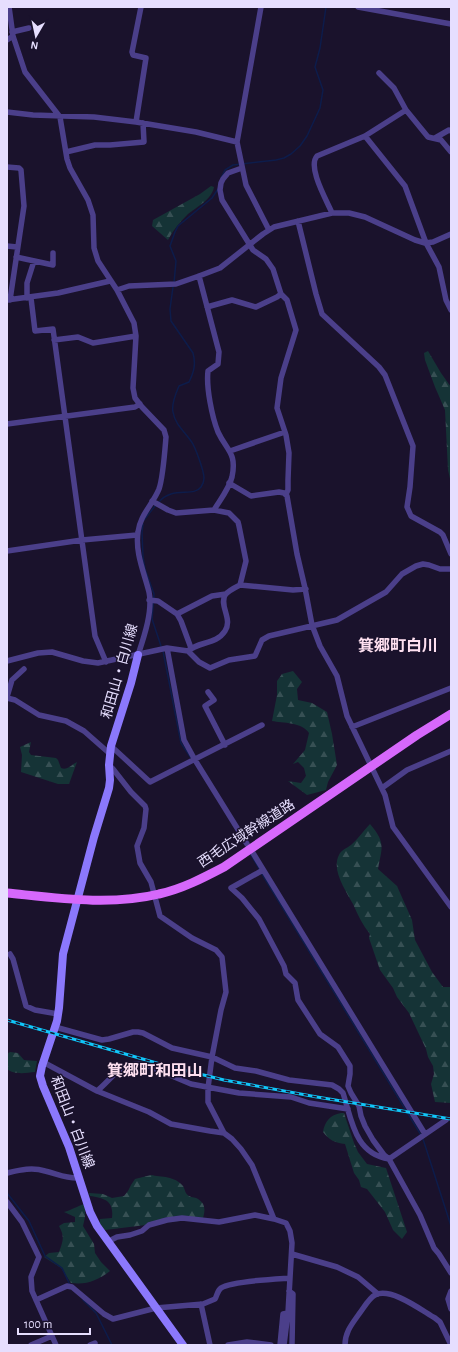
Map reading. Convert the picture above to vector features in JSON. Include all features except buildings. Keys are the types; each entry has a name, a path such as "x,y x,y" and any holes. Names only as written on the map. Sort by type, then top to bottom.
{"main road":[{"name":"西毛広域幹線道路","path":"7,893 78,899 116,900 144,897 175,890 208,876 417,735 451,714"}],"street":[{"name":"和田山・白川線","path":"9,7 13,34 25,72 60,117 70,168 88,200 93,215 94,248 98,261 117,290 134,323 136,336 133,388 135,398 164,430 166,437 160,488 155,503 139,523 137,535 140,564 150,600 145,633 110,750 108,765 108,788 63,954 58,1014 40,1076 41,1082 69,1147 97,1226 183,1345"},
{"path":"136,122 146,58 133,55 132,52 141,7"},
{"path":"261,7 237,142 241,166 249,192 269,230"},
{"path":"358,7 451,24"},
{"path":"7,40 13,34 29,28"},
{"path":"379,73 394,88 406,110 428,137 441,140 451,152"},
{"path":"332,213 314,168 315,158 365,136 406,110"},
{"path":"7,112 60,117 94,117 143,122 196,132 237,142"},
{"path":"66,152 96,145 144,142 143,122"},
{"path":"435,138 451,130"},
{"path":"365,136 405,186 426,243 439,267 446,300 451,310"},
{"path":"241,166 226,175 221,183 222,200 249,245 266,260 277,278 281,294 286,300 296,330 281,378 277,408 285,432 290,458 288,490 286,494 312,625 320,646 337,676 344,708 352,727 382,788 393,827 451,907"},
{"path":"7,167 19,168 20,170 24,201 8,300 58,293 110,281"},
{"path":"117,290 129,286 176,284 199,276 220,268 274,227 332,213 349,213 365,217 415,240 426,243 451,234"},
{"path":"298,221 322,314 379,367 385,375 413,446 410,487 406,504 408,511 411,516 440,532 443,535 451,554"},
{"path":"7,246 17,247"},
{"path":"16,257 53,265 53,253"},
{"path":"34,261 26,284 35,331 53,329 95,636 106,662"},
{"path":"199,276 218,345 219,358 218,364 208,371 207,382 217,428 221,438 230,451 233,464 230,483 214,510"},
{"path":"207,307 232,300 256,307 281,294"},
{"path":"54,340 78,337 93,343 136,336"},
{"path":"7,424 135,407 140,404"},
{"path":"230,451 285,432"},
{"path":"230,483 251,496 279,492 286,494"},
{"path":"155,503 176,512 214,510 232,514 240,526 246,560 240,585"},
{"path":"7,551 82,540 137,535"},
{"path":"150,600 157,601 177,614 181,621 190,649 199,662 211,668 229,660 255,656 262,640 269,636 336,620 382,595 389,590 402,574 416,566 423,564 440,569 451,569"},
{"path":"177,614 212,596 226,594 240,585 293,590 306,589"},
{"path":"7,661 45,652 59,653 89,662 106,662 167,648 190,649 194,646 211,642 219,638 226,630 228,621 224,602 226,594"},
{"path":"167,648 184,740 247,844"},
{"path":"24,669 12,680 7,697 15,700 39,715 66,721 84,731 150,782 262,725"},
{"path":"352,727 451,688"},
{"path":"208,692 214,700 205,706 225,745"},
{"path":"382,788 407,770 451,751"},
{"path":"108,765 145,806 144,828 137,846 140,863 151,882 160,916 192,938 216,950 222,957 226,992 211,1061 208,1086 209,1105 224,1133 240,1148 252,1165 274,1219"},
{"path":"253,853 262,871 425,1134"},
{"path":"262,871 230,888 242,898 259,919 284,966 286,974 295,983 298,1000 320,1034 338,1047 350,1066 348,1086 359,1106 365,1126 373,1140 384,1155 389,1159 420,1215 432,1244 451,1273"},
{"path":"10,954 13,959 26,1006 35,1010 58,1014"},
{"path":"55,1027 102,1040 109,1040 133,1032 143,1033 172,1048 235,1068 256,1071 288,1080 332,1085 343,1093 359,1140 379,1158 389,1159 446,1120"},
{"path":"43,1062 97,1091 149,1112 171,1124 224,1133"},
{"path":"97,1091 122,1068 128,1065 139,1064 146,1065 191,1084 239,1093 291,1097 309,1103 348,1108"},
{"path":"7,1173 30,1168 46,1171 66,1178 80,1178"},
{"path":"7,1202 22,1222 39,1257 31,1280 32,1291 56,1345"},
{"path":"109,1241 118,1237 142,1231 149,1225 182,1218 219,1222 256,1215 286,1223 289,1227 292,1238 292,1254 284,1345"},
{"path":"292,1254 337,1267 358,1277 378,1294"},
{"path":"36,1300 67,1286 72,1287 110,1319 156,1308 201,1304 214,1299 218,1291 223,1287 246,1281 290,1278"},
{"path":"289,1291 293,1294 292,1345"},
{"path":"451,1291 448,1299 451,1309"},
{"path":"345,1345 345,1338 350,1327 372,1297 378,1294 396,1296 435,1318 440,1322 451,1345"},
{"path":"201,1304 210,1345"},
{"path":"280,1345 282,1314 288,1313"},
{"path":"31,1345 52,1336"},
{"path":"228,1345 247,1342 271,1345"}],"green space":[{"path":"211,186 214,187 210,195 204,202 185,217 174,229 168,240 152,226 153,220 200,194"},
{"path":"428,351 451,387 451,483 448,470 445,410 425,360 424,353"},
{"path":"293,671 302,682 297,689 298,700 312,703 327,712 337,765 328,782 326,790 307,795 288,781 301,783 306,776 304,768 298,762 293,764 305,750 309,733 306,729 297,725 272,721 277,695 277,681 282,674"},
{"path":"31,742 29,752 31,755 56,758 63,769 77,762 69,784 58,784 21,772 22,755 20,747"},
{"path":"370,824 379,836 382,845 378,869 397,886 412,920 415,940 432,972 443,987 451,987 451,1103 435,1102 431,1084 434,1074 433,1066 426,1049 409,1013 380,970 369,938 370,934 360,919 343,887 338,874 337,861 340,853 354,843"},
{"path":"10,1052 18,1053 24,1060 37,1061 35,1072 17,1073 7,1069 7,1054"},
{"path":"344,1113 358,1152 367,1164 386,1168 407,1232 402,1239 393,1230 385,1212 367,1189 361,1187 359,1180 354,1173 345,1144 332,1141 323,1132 329,1119 334,1115"},
{"path":"151,1175 176,1180 180,1183 190,1197 197,1198 204,1205 203,1218 105,1230 100,1224 100,1219 112,1218 112,1208 104,1199 90,1196 89,1193 103,1194 112,1198 124,1196 135,1179"},
{"path":"85,1204 83,1226 94,1244 95,1253 110,1271 91,1282 71,1283 61,1268 44,1257 49,1253 59,1252 63,1239 59,1226 64,1223 75,1222 75,1217 64,1212"}],"waterway":[{"path":"221,178 225,170 233,165 284,158 300,146 307,136 320,108 323,90 315,67 320,48 326,7"},
{"path":"174,283 176,261 170,246 175,232 178,226 212,198 218,189"},
{"path":"158,503 170,494 193,492 197,490 202,486 204,479 195,448 178,424 173,412 175,395 179,386 189,382 194,364 193,353 171,321 170,309 173,287"},
{"path":"144,520 155,506"},
{"path":"143,524 143,557 145,569 154,594 152,619 161,646"},
{"path":"163,651 181,743 191,758"},
{"path":"251,855 260,870"},
{"path":"262,874 421,1135"},
{"path":"423,1139 451,1226"},
{"path":"7,1193 29,1221 45,1256 62,1268 70,1285"},
{"path":"83,1300 96,1313 112,1345"}],"railway":[{"path":"7,1020 167,1066 224,1080 451,1119"}],"district":[{"name":"箕郷町白川","path":"398,645"},
{"name":"箕郷町和田山","path":"155,1070"}]}
